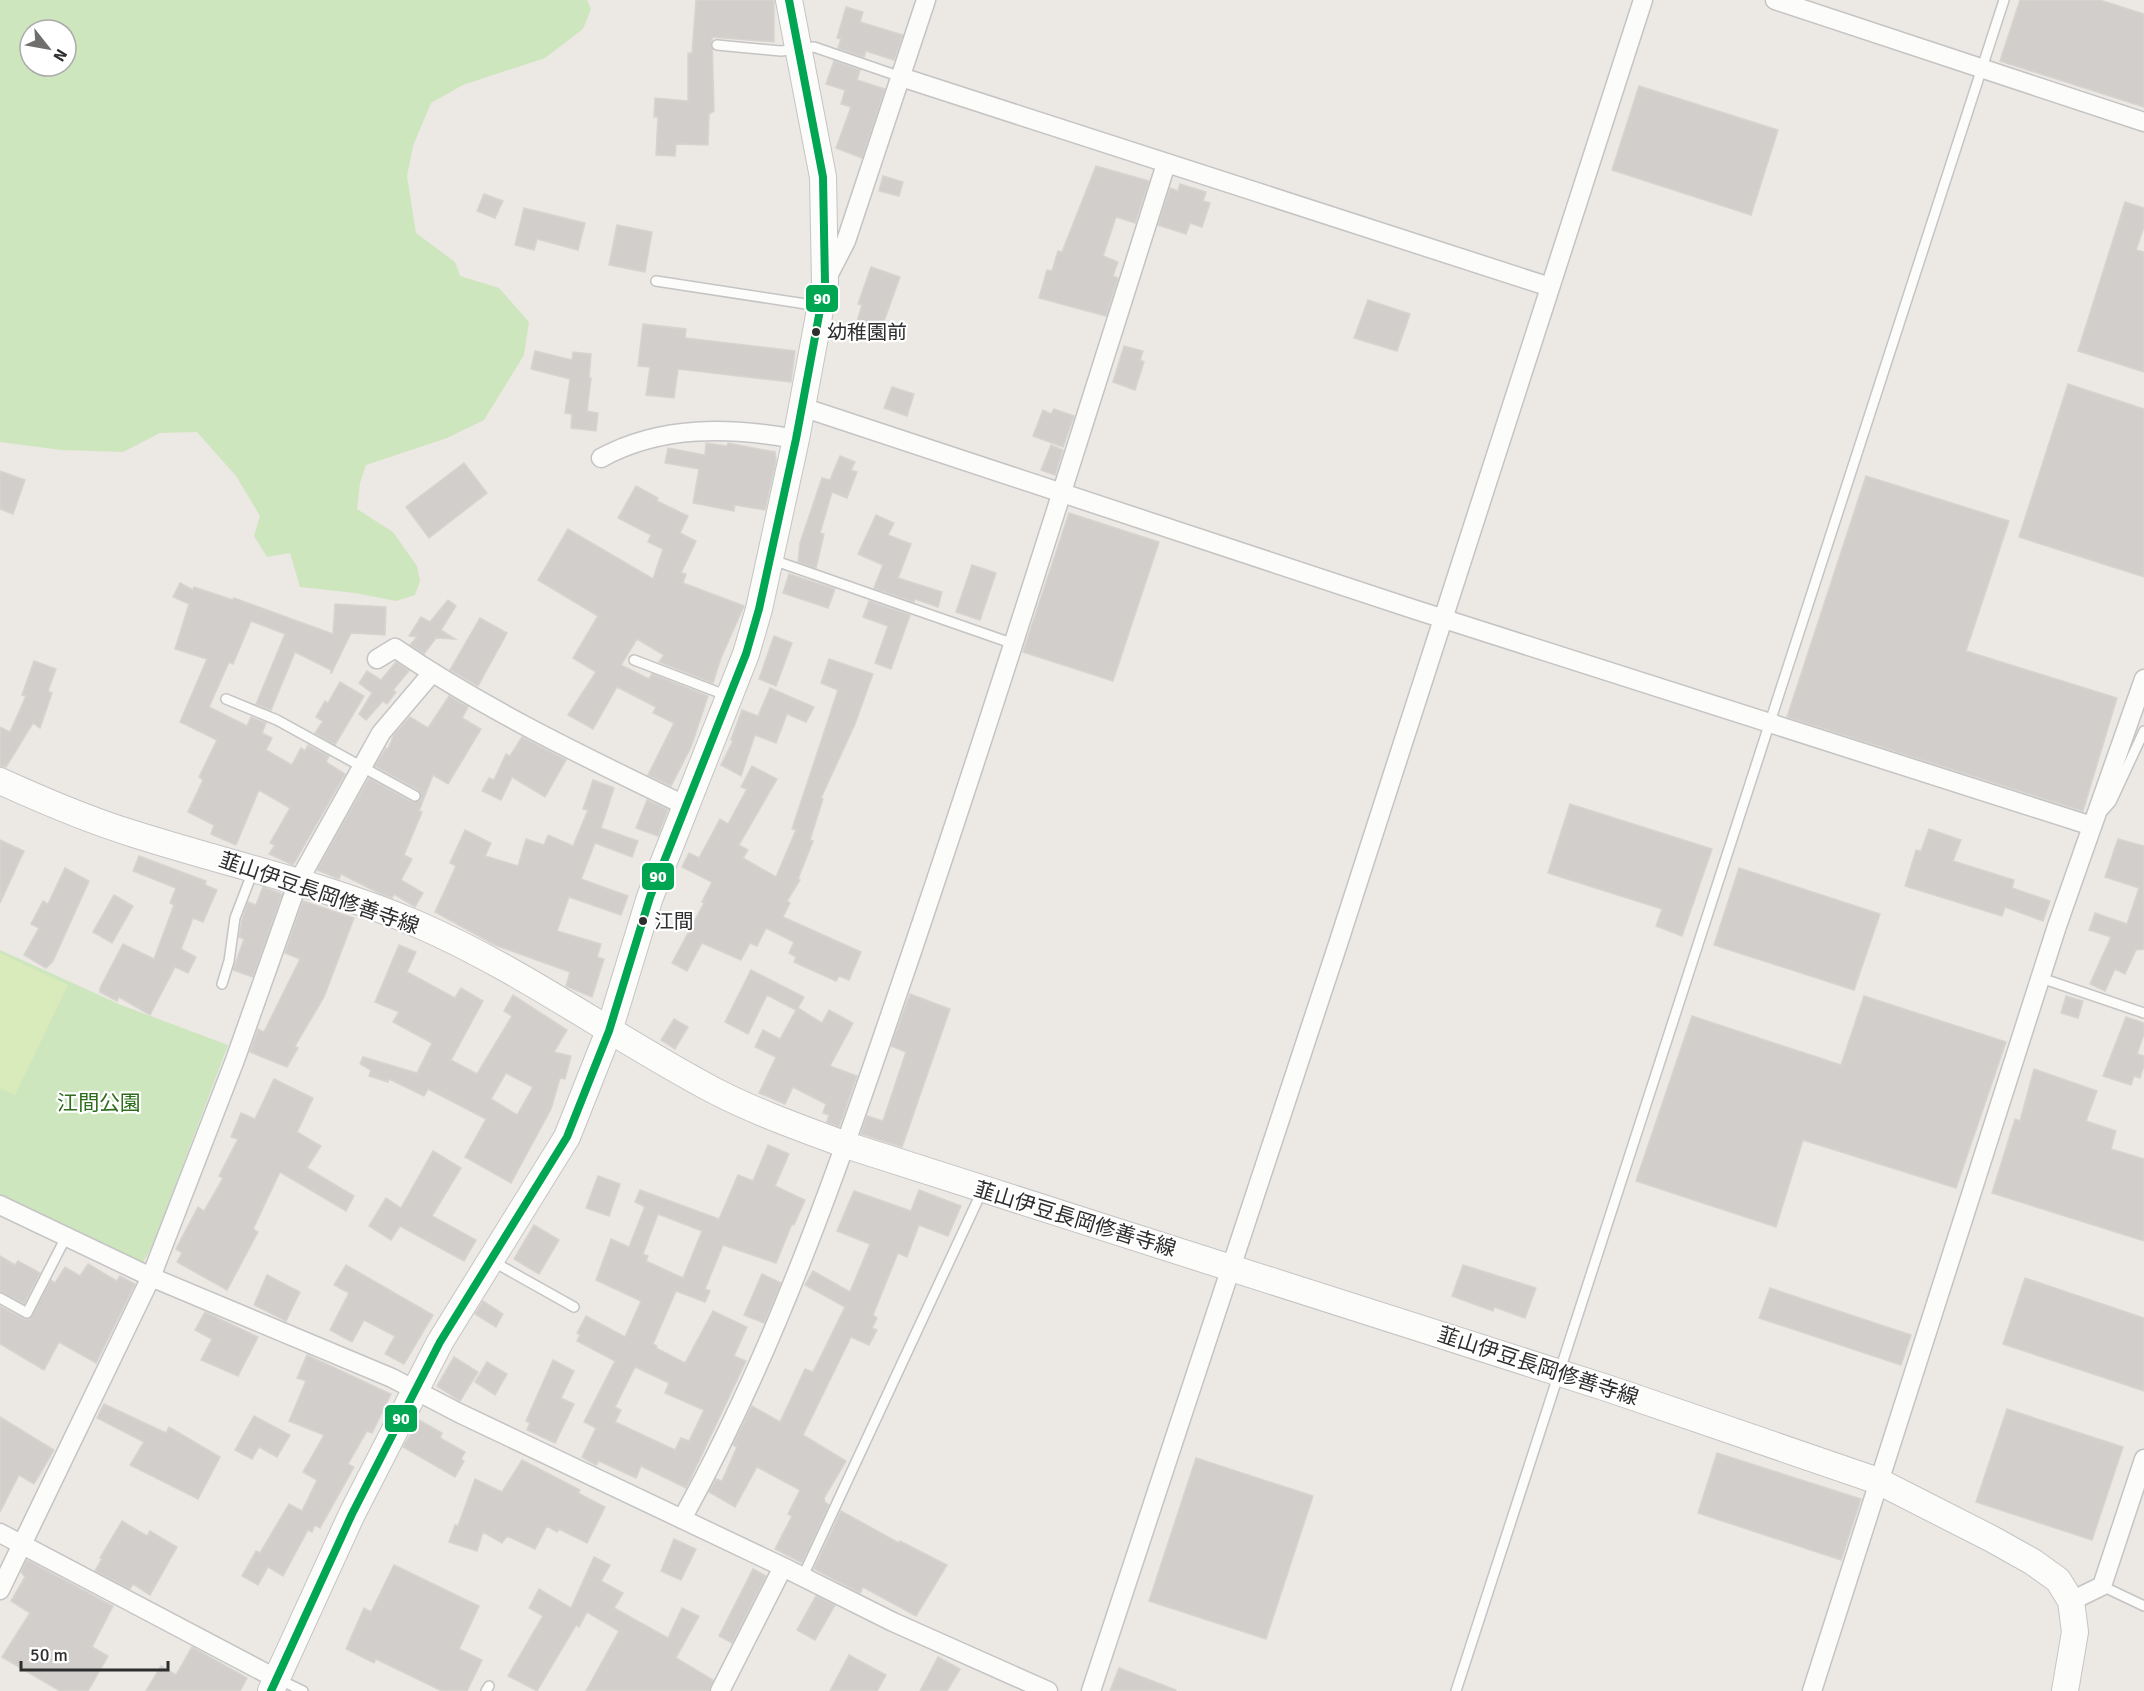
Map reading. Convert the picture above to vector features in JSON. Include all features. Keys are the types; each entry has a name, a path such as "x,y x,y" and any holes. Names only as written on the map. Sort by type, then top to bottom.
{"main road":[{"path":"273,1684 352,1514 440,1342 567,1137 609,1031 650,897 730,697 759,609 796,439 823,295 823,177 789,0"},
{"name":"韮山伊豆長岡修善寺線","path":"0,781 65,810 133,834 298,882 416,924 469,949 609,1031 757,1112 982,1191 1231,1266 1777,1444 1878,1481 2034,1562 2058,1580 2071,1601 2075,1632 2065,1691"}],"street":[{"path":"823,295 846,241 926,0"},
{"path":"1091,1691 1444,617 1643,0"},
{"path":"1775,0 2144,122"},
{"path":"901,77 1550,287"},
{"path":"682,1519 770,1338 814,1234 846,1145 1014,644 1167,164"},
{"path":"802,408 1770,723 2093,823"},
{"path":"601,458 626,445 702,431 740,431 796,439"},
{"path":"377,659 395,648 432,673 546,737 686,806"},
{"path":"0,1590 151,1277 235,1060 298,882 381,734 432,673"},
{"path":"1812,1691 2041,978 2144,679"},
{"path":"0,1206 151,1277 392,1378 945,1647 1048,1691"},
{"path":"2071,1601 2102,1586 2144,1460"},
{"path":"0,1533 273,1684"},
{"path":"720,1691 783,1567"}],"lane":[{"path":"1456,1691 2004,0"},
{"path":"717,45 781,51 814,47 901,77"},
{"path":"656,281 823,295"},
{"path":"770,559 1014,644"},
{"path":"634,660 730,697"},
{"path":"226,699 278,720 415,796"},
{"path":"2093,823 2111,802 2144,731"},
{"path":"222,984 230,961 235,918 254,869"},
{"path":"2041,978 2144,1013"},
{"path":"803,1576 982,1191"},
{"path":"0,1298 27,1313 66,1237"},
{"path":"491,1260 574,1307"},
{"path":"2102,1586 2144,1606"},
{"path":"273,1684 303,1691"}],"green space":[{"path":"0,0 587,0 591,9 583,29 545,58 463,85 431,103 413,146 407,176 416,233 455,262 460,276 499,288 529,322 524,355 484,420 447,438 366,465 360,483 357,509 393,532 417,566 420,581 415,595 396,601 355,593 300,587 290,553 267,557 254,536 260,516 236,476 197,432 160,433 123,452 61,450 0,442"},
{"name":"江間公園","path":"0,950 121,1005 228,1045 152,1247 141,1266 0,1198"},
{"path":"0,953 68,985 15,1095 0,1088"}],"building":[{"path":"696,0 774,0 774,42 712,37 714,111 709,114 708,145 676,144 675,156 656,155 658,117 654,117 655,98 688,101 688,53 692,53"},
{"path":"2020,0 2100,0 2144,14 2144,107 2000,61"},
{"path":"846,7 863,12 860,22 903,35 894,60 866,51 864,57 838,48 841,39 837,38"},
{"path":"834,61 860,70 857,80 885,89 862,158 836,148 851,107 841,104 845,90 826,84"},
{"path":"1639,86 1778,130 1751,215 1612,170"},
{"path":"1096,166 1149,181 1135,223 1116,217 1103,256 1118,262 1113,276 1118,278 1106,316 1039,298 1047,270 1052,271 1058,251 1062,252"},
{"path":"883,176 903,182 899,196 879,191"},
{"path":"1180,184 1206,192 1203,201 1210,203 1202,227 1190,223 1186,234 1158,225 1170,188 1178,191"},
{"path":"484,194 503,201 495,218 477,211"},
{"path":"2125,202 2144,208 2144,227 2136,250 2144,252 2144,372 2078,351"},
{"path":"524,208 585,223 578,250 537,239 534,250 515,245"},
{"path":"617,225 652,232 645,272 609,265"},
{"path":"871,267 900,277 879,335 855,328 862,305 858,304"},
{"path":"1368,300 1410,314 1397,351 1354,338"},
{"path":"643,324 686,329 685,338 795,351 791,382 678,369 674,398 646,395 650,367 638,366"},
{"path":"1124,346 1143,351 1140,360 1144,362 1135,390 1113,382"},
{"path":"535,351 572,360 573,352 591,354 587,411 598,413 596,431 571,428 572,414 565,413 570,379 531,369"},
{"path":"2068,384 2144,409 2144,577 2019,537"},
{"path":"892,387 914,394 907,416 884,408"},
{"path":"1054,409 1074,416 1063,447 1033,436 1043,410 1051,414"},
{"path":"706,443 727,446 728,443 775,452 776,462 765,510 735,505 734,511 693,503 699,469 665,463 668,448 705,455"},
{"path":"1051,445 1063,450 1055,475 1041,470"},
{"path":"840,456 855,462 851,470 857,472 847,498 832,492 820,533 824,534 816,568 798,562 800,543 822,478 830,480"},
{"path":"464,463 487,493 429,538 406,507"},
{"path":"0,471 25,480 13,514 0,509"},
{"path":"1866,476 2009,521 1966,651 2117,698 2083,811 1787,717"},
{"path":"636,486 658,498 657,501 688,516 680,533 696,541 681,573 686,574 683,583 744,606 721,658 713,683 659,662 664,655 637,639 621,665 649,679 652,674 708,696 691,747 671,786 648,775 674,723 653,713 656,707 617,687 593,729 568,715 596,672 573,658 598,616 538,580 568,529 653,579 663,549 648,542 651,535 618,518"},
{"path":"1069,513 1159,542 1113,681 1023,652"},
{"path":"876,515 894,523 888,535 911,544 898,578 942,592 938,607 915,599 914,602 874,588 883,565 858,554"},
{"path":"972,565 996,573 980,620 956,612"},
{"path":"789,574 835,589 828,608 783,593"},
{"path":"180,583 193,590 194,587 233,600 234,598 333,634 335,604 386,607 385,635 351,633 331,674 331,670 295,652 271,710 256,704 285,634 251,621 233,664 229,662 209,707 247,726 251,717 266,723 262,733 272,738 266,750 292,765 301,748 305,751 308,745 329,756 326,762 345,774 293,865 269,854 275,845 270,843 290,808 259,790 236,845 211,834 214,825 188,812 203,780 199,777 217,740 180,722 207,659 175,649 189,604 173,597"},
{"path":"448,600 456,606 441,630 455,639 436,638 424,654 410,645 417,637 409,636 421,617 430,622"},
{"path":"869,601 910,615 891,669 875,663 888,626 863,617"},
{"path":"480,618 507,633 478,686 450,670"},
{"path":"774,636 792,643 776,686 759,679"},
{"path":"829,659 873,674 855,724 821,798 823,799 810,840 813,841 798,879 800,880 787,901 790,903 783,917 861,952 849,980 839,976 836,981 794,962 796,957 789,953 794,942 766,928 757,946 750,943 741,960 702,943 687,971 672,963 704,903 702,902 712,882 682,867 689,853 699,858 720,819 728,824 747,789 741,787 752,766 777,779 739,845 748,850 743,858 776,877 796,830 792,829 838,690 821,683"},
{"path":"34,661 56,669 48,691 52,693 40,728 33,723 6,767 0,766 0,727 10,732 26,696 22,695"},
{"path":"396,662 409,671 393,690 396,692 387,704 383,701 366,720 359,714 372,693 359,683 367,671 381,680"},
{"path":"340,682 364,696 335,745 315,733 323,721 316,717 325,701 328,703"},
{"path":"770,688 814,707 806,722 787,714 776,743 755,735 741,776 721,765 733,741 731,740 742,710 758,716"},
{"path":"449,696 468,707 462,718 481,729 448,784 433,775 419,811 422,812 404,855 412,859 401,880 423,893 415,907 394,894 392,898 341,874 339,879 317,870 369,778 412,802 421,800 418,790 375,766 386,748 388,749 394,735 410,717 428,728"},
{"path":"522,737 566,760 545,797 512,777 501,800 482,791 489,778 494,780 506,754 510,756"},
{"path":"593,780 614,788 601,828 638,841 632,857 595,843 581,879 628,896 621,915 569,897 557,931 601,944 597,957 604,959 592,997 566,986 570,972 495,945 435,912 456,866 450,863 465,830 491,843 485,856 518,866 526,839 544,845 548,835 573,846 588,810 583,809"},
{"path":"647,800 668,810 658,836 636,828"},
{"path":"1570,804 1712,849 1682,936 1656,926 1662,909 1548,873"},
{"path":"1929,829 1961,840 1953,861 2014,880 2012,888 2050,901 2043,921 2005,907 2002,916 1905,886 1916,850 1921,851"},
{"path":"2118,839 2144,846 2144,949 2136,950 2125,974 2115,969 2105,991 2090,984 2111,937 2089,930 2095,913 2127,924 2139,888 2105,877"},
{"path":"0,840 24,851 0,903"},
{"path":"139,856 206,881 205,885 217,890 203,922 193,918 181,949 196,957 188,973 175,967 150,1015 119,997 117,1001 100,992 123,944 154,959 174,905 170,903 176,888 133,871"},
{"path":"65,868 89,881 53,961 46,968 24,955 39,928 31,924 43,901 48,904"},
{"path":"1739,868 1880,914 1854,990 1714,945"},
{"path":"263,887 282,894 253,977 233,970 244,939 239,937 248,902 256,905"},
{"path":"114,895 133,906 112,943 93,932"},
{"path":"303,901 354,918 324,997 295,1046 298,1048 287,1067 250,1052 258,1029 264,1032 300,959 285,953"},
{"path":"399,945 416,952 407,972 455,998 461,988 483,1001 451,1060 477,1074 512,1016 504,1011 513,995 567,1030 554,1052 571,1056 565,1079 560,1078 551,1109 511,1183 465,1157 486,1119 428,1089 424,1096 389,1079 388,1082 369,1076 371,1070 360,1064 363,1057 417,1073 432,1043 393,1022 399,1012 375,1002","holes":["506,1073 533,1087 517,1115 491,1099"]},
{"path":"751,970 804,997 798,1008 822,1023 829,1010 853,1023 830,1066 857,1076 839,1127 827,1122 829,1115 823,1113 826,1104 793,1087 785,1104 759,1093 776,1057 755,1047 763,1030 780,1039 796,1010 767,995 748,1034 725,1022"},
{"path":"910,994 950,1009 902,1147 861,1134 867,1116 883,1121 906,1052 891,1046"},
{"path":"1864,996 2006,1042 1956,1188 1803,1140 1776,1227 1636,1181 1692,1016 1841,1065"},
{"path":"2066,996 2083,1001 2078,1018 2061,1013"},
{"path":"2126,1017 2144,1023 2144,1034 2137,1054 2144,1056 2144,1066 2140,1078 2134,1076 2131,1085 2103,1076"},
{"path":"674,1019 688,1027 675,1049 661,1040"},
{"path":"2034,1069 2097,1091 2086,1121 2116,1131 2111,1149 2144,1159 2144,1241 1992,1193 2015,1119 2020,1121"},
{"path":"274,1079 313,1098 297,1132 321,1146 307,1168 354,1196 346,1211 280,1172 253,1229 258,1232 227,1290 177,1262 182,1253 176,1249 198,1207 204,1211 223,1178 219,1176 238,1139 231,1137 241,1113 255,1119"},
{"path":"768,1145 789,1154 775,1186 805,1200 776,1263 723,1245 705,1289 710,1291 705,1302 676,1291 653,1344 657,1346 656,1348 685,1363 713,1311 747,1327 734,1356 746,1361 686,1488 641,1466 636,1478 599,1461 596,1465 582,1457 596,1428 584,1422 615,1361 577,1341 580,1335 577,1333 586,1316 625,1337 641,1301 596,1280 611,1239 629,1247 644,1209 644,1206 635,1202 640,1190 719,1219 738,1175 753,1181","holes":["658,1214 702,1231 683,1278 646,1261 648,1256 643,1254","635,1367 669,1383 665,1393 704,1410 689,1441 681,1438 675,1450 615,1422 621,1410 615,1407"]},
{"path":"433,1151 461,1168 432,1216 476,1240 464,1261 400,1226 391,1240 369,1226 386,1198 401,1208"},
{"path":"598,1176 620,1184 609,1216 586,1208"},
{"path":"919,1190 961,1206 948,1236 919,1225 907,1257 898,1253 873,1315 877,1318 872,1328 877,1330 869,1345 851,1337 803,1435 846,1461 824,1498 829,1505 802,1563 775,1549 792,1516 788,1514 800,1490 757,1467 735,1507 709,1492 716,1479 722,1481 737,1447 733,1445 752,1406 780,1422 805,1369 813,1372 845,1307 805,1285 813,1271 850,1292 870,1244 837,1231 854,1191 911,1211"},
{"path":"534,1225 559,1240 539,1274 514,1259"},
{"path":"0,1256 15,1265 18,1261 40,1273 24,1304 0,1291"},
{"path":"88,1264 117,1281 120,1276 135,1284 96,1363 59,1342 44,1370 0,1344 0,1306 24,1319 30,1319 51,1280 55,1283 65,1267 80,1276"},
{"path":"346,1265 433,1315 404,1364 385,1354 395,1336 364,1320 352,1342 330,1330 349,1293 334,1285"},
{"path":"1463,1265 1536,1288 1525,1318 1494,1307 1493,1311 1452,1296"},
{"path":"762,1274 781,1283 764,1323 744,1315"},
{"path":"267,1275 300,1292 286,1321 254,1305"},
{"path":"2025,1278 2144,1318 2144,1391 2003,1344"},
{"path":"1770,1288 1911,1335 1901,1365 1759,1318"},
{"path":"483,1301 503,1314 496,1327 475,1314"},
{"path":"205,1312 258,1337 238,1376 201,1360 212,1339 195,1330"},
{"path":"307,1355 391,1394 372,1433 367,1431 348,1464 354,1467 320,1528 315,1525 312,1532 308,1530 283,1576 268,1567 258,1585 242,1576 256,1551 260,1553 289,1504 302,1511 317,1480 303,1472 324,1435 289,1421 306,1381 297,1378"},
{"path":"454,1357 478,1372 460,1401 437,1386"},
{"path":"553,1360 574,1371 561,1398 574,1404 555,1443 527,1430 530,1423 526,1421"},
{"path":"487,1362 507,1374 495,1395 475,1382"},
{"path":"104,1404 166,1433 169,1427 220,1457 198,1499 130,1465 144,1442 97,1418"},
{"path":"2007,1409 2123,1447 2092,1540 1976,1502"},
{"path":"254,1416 290,1435 277,1457 259,1447 252,1459 235,1450"},
{"path":"0,1417 54,1450 34,1484 19,1475 0,1512"},
{"path":"419,1420 442,1433 440,1438 465,1452 461,1459 464,1461 455,1477 403,1447"},
{"path":"1717,1453 1861,1499 1841,1560 1698,1513"},
{"path":"1196,1458 1313,1496 1266,1639 1149,1601"},
{"path":"522,1460 580,1490 578,1493 605,1507 587,1543 559,1529 557,1532 547,1526 535,1549 507,1536 502,1543 483,1532 477,1551 449,1542 455,1525 458,1526 475,1479 502,1492"},
{"path":"841,1511 899,1543 900,1541 947,1565 916,1616 863,1587 860,1593 814,1569"},
{"path":"122,1521 147,1536 150,1531 177,1547 150,1595 133,1584 130,1589 95,1571"},
{"path":"674,1539 696,1549 681,1580 661,1571"},
{"path":"594,1557 610,1565 601,1581 623,1593 614,1608 668,1638 682,1608 699,1616 676,1658 713,1680 709,1691 586,1691 619,1631 587,1612 579,1627 576,1625 537,1691 508,1676 543,1616 529,1608 539,1589 571,1608"},
{"path":"27,1560 113,1606 92,1647 108,1656 88,1691 60,1691 2,1657 30,1613 11,1601 25,1577 21,1572"},
{"path":"394,1565 479,1606 459,1649 482,1660 467,1691 442,1691 376,1659 374,1663 346,1649 364,1608 371,1612"},
{"path":"753,1569 766,1576 732,1643 719,1636"},
{"path":"816,1596 835,1605 815,1640 797,1630"},
{"path":"192,1647 247,1678 240,1691 146,1691 161,1666 176,1675"},
{"path":"849,1655 886,1675 877,1691 830,1691"},
{"path":"938,1657 960,1669 947,1691 920,1691"},
{"path":"1119,1668 1176,1690 1176,1691 1110,1691"}],"transit line":[{"name":"90","path":"271,1691 352,1514 440,1342 567,1137 609,1031 650,897 746,654 759,609 796,439 825,283 823,177 789,0"}],"place":[{"name":"幼稚園前","path":"816,332"},
{"name":"江間","path":"643,921"}]}
